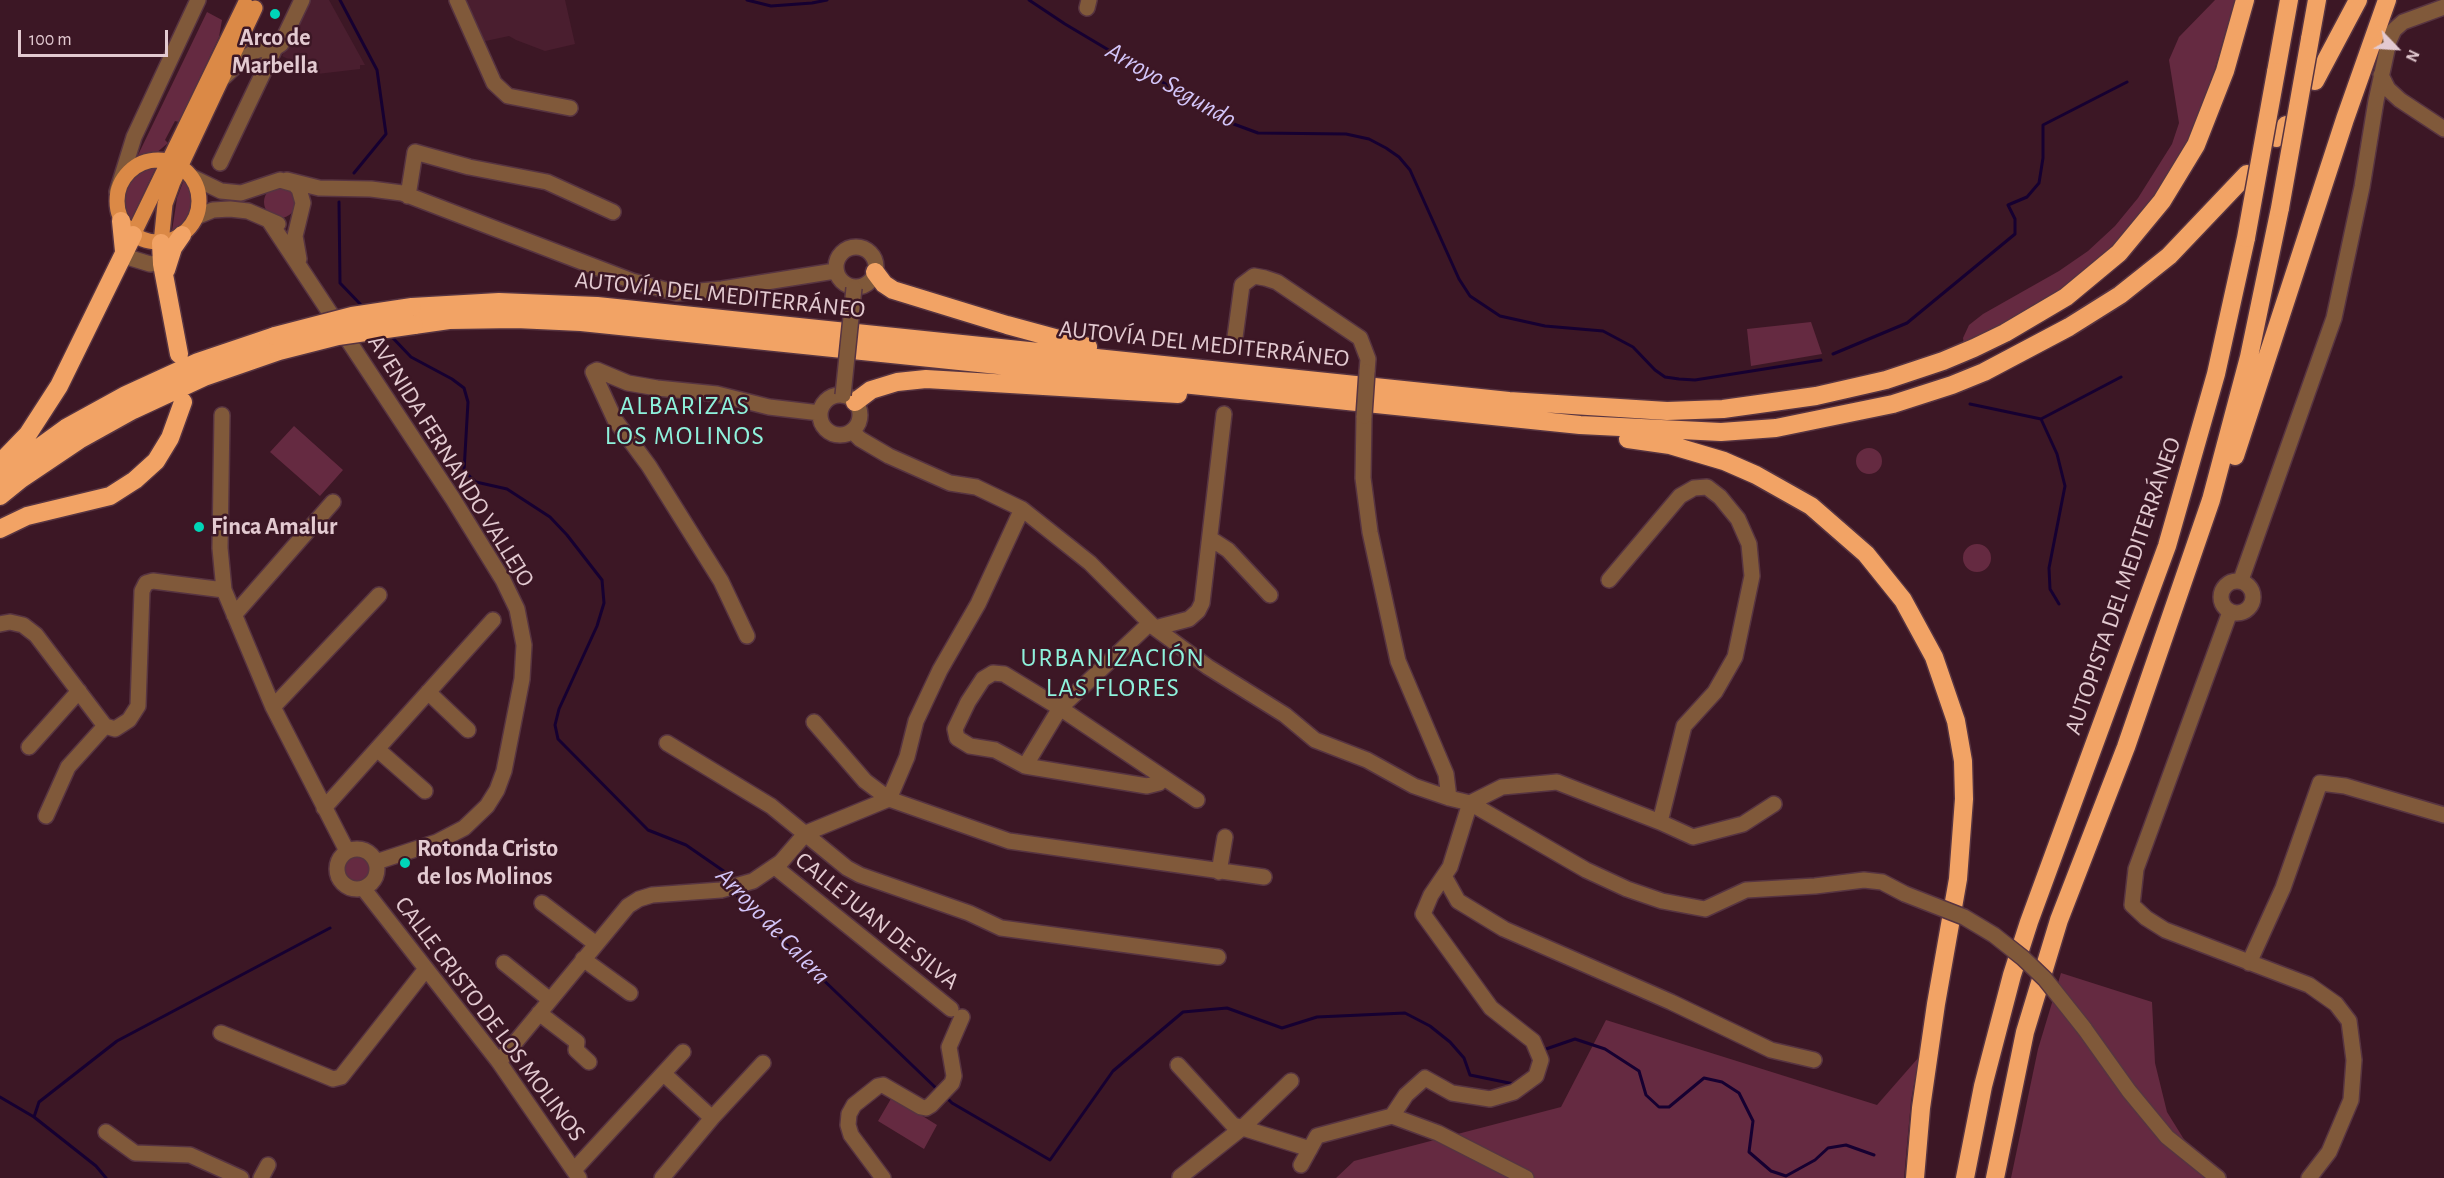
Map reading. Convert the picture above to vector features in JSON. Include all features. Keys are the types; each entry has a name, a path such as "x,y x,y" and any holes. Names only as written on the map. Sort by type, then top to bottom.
{"highway":[{"name":"AUTOVÍA DEL MEDITERRÁNEO","path":"413,316 499,302 597,306 1509,401 1657,411 1723,409 1816,396 1886,380 1974,348 2014,328 2066,297 2119,253 2163,201 2196,145 2225,71 2245,0"},
{"name":"AUTOPISTA DEL MEDITERRÁNEO","path":"1965,1178 1983,1086 2012,975 2029,922 2167,546 2216,374 2246,238 2289,0"},
{"path":"1995,1178 2025,1032 2058,920 2126,747 2214,490 2251,347 2280,207 2317,0"},
{"path":"2315,81 2340,38 2358,0"},
{"path":"2340,38 2360,16 2368,0"},
{"path":"2126,747 2150,703 2193,581 2345,119 2387,0"},
{"name":"AUTOVÍA DEL MEDITERRÁNEO","path":"0,496 79,440 133,410 277,344 352,316 581,322 1580,425 1705,432 1776,428 1893,404 1983,372 2069,327 2120,295 2169,256 2247,174"},
{"path":"121,220 124,256"},
{"path":"0,463 28,434 46,407 133,235"},
{"path":"164,268 182,235"},
{"path":"161,243 179,354"},
{"path":"876,272 884,284 893,290 1053,338 1092,348 1195,362 1220,370"},
{"name":"AUTOVÍA DEL MEDITERRÁNEO","path":"0,476 66,428 126,394 198,362 277,344"},
{"path":"849,398 897,382 926,379 1208,396 1273,393"},
{"path":"0,529 27,516 110,496 135,480 156,461 170,438 183,402"},
{"path":"1580,425 1610,436 1670,446 1724,461 1756,475 1811,506 1874,563 1903,600 1934,657 1956,721 1963,760 1964,799 1958,879 1921,1108 1915,1178"}],"main road":[{"path":"133,235 174,164 190,145 222,79 250,6 188,123 174,164 165,204 161,243"},
{"path":"188,123 179,128 167,149 128,173 117,192 116,202 121,220 133,235 146,242 161,243 182,235 196,218 199,206 198,193 189,165 190,145"},
{"path":"146,162 174,164 192,177"}],"street":[{"path":"117,192 134,137 198,0"},
{"path":"222,79 244,57 258,50 275,48 281,44 302,0"},
{"path":"458,0 494,83 508,96 570,108"},
{"path":"2241,580 2334,318 2362,187 2389,41 2394,30 2403,22 2444,7"},
{"path":"220,163 275,48"},
{"path":"2381,75 2388,89 2400,100 2444,129"},
{"path":"408,196 415,152 469,167 547,182 613,212"},
{"path":"192,177 221,191 241,193 280,180 287,180 313,187 371,189 408,196 632,281 677,293 722,289 835,271"},
{"path":"287,180 299,189 303,202 301,212"},
{"path":"266,185 258,205 267,220"},
{"path":"196,218 213,210 230,209 248,211 267,220 284,224 290,222 317,196 334,189"},
{"name":"AVENIDA FERNANDO VALLEJO","path":"301,212 295,241 304,270"},
{"name":"AVENIDA FERNANDO VALLEJO","path":"267,220 304,270 503,580 517,609 524,645 522,679 504,771 488,806 464,828 437,842 376,862"},
{"path":"853,246 860,247 875,259 876,272 865,285 854,288 842,282 835,271 835,264 841,252 853,246"},
{"path":"124,256 164,268"},
{"path":"1235,337 1242,285 1254,276 1277,282 1360,338 1368,359 1363,478 1370,532 1398,661 1446,774 1449,798"},
{"path":"849,398 830,397 821,407 823,426 833,434 840,435 852,431 860,414 849,398 854,288"},
{"path":"747,636 721,581 649,466 615,420 593,372 597,370 628,383 717,394 769,407 820,413"},
{"path":"1025,766 1060,708 1152,626 1189,619 1198,611 1202,603 1224,414"},
{"path":"222,415 220,548 224,590 273,707 347,851"},
{"path":"852,431 860,439 889,456 950,483 976,487 1022,509 1090,563 1152,626 1208,667 1285,715 1315,740 1367,760 1414,786 1470,803 1587,870 1627,889 1662,901 1705,909 1746,890 1815,886 1864,880 1882,882 1905,894 1964,917 1994,935 2023,958 2044,979 2167,1137 2218,1178"},
{"path":"1609,580 1680,496 1694,488 1707,488 1720,497 1738,519 1749,544 1752,576 1735,657 1715,692 1684,726 1660,822"},
{"path":"234,615 333,502"},
{"path":"499,1062 628,906 652,895 721,890 743,885 775,867 806,833 889,799 907,757 916,721 940,670 978,604 1022,509"},
{"path":"1210,539 1228,550 1270,595"},
{"path":"2241,580 2251,588 2253,595 2251,604 2247,610 2239,613 2230,612 2223,606 2221,592 2231,581 2241,580"},
{"path":"0,624 10,622 23,625 36,635 105,726 115,729 129,720 138,706 142,591 146,583 153,581 224,590"},
{"path":"273,707 379,595"},
{"path":"2230,612 2136,868 2132,905 2146,918 2165,930 2309,986 2336,1004 2349,1020 2354,1060 2351,1100 2329,1152 2309,1178"},
{"path":"324,808 492,620"},
{"path":"1163,778 1159,783 1147,786 1025,766 995,750 970,746 957,738 955,729 968,702 983,679 993,673 1004,674 1060,708 1197,800"},
{"path":"29,747 79,691"},
{"path":"428,692 468,730"},
{"path":"814,722 865,781 889,799 1009,841 1264,877"},
{"path":"46,816 69,767 105,726"},
{"path":"667,743 771,806 847,868 860,874 969,913 1001,928 1218,957"},
{"path":"377,749 425,791"},
{"path":"1392,1116 1406,1095 1425,1078 1452,1093 1490,1099 1514,1092 1536,1076 1541,1060 1533,1041 1491,1008 1423,914 1431,895 1450,867 1470,803 1502,787 1557,782 1693,837 1743,824 1774,804"},
{"path":"2249,963 2283,888 2320,783 2345,786 2444,815"},
{"path":"1219,872 1225,837"},
{"path":"361,849 367,851 376,862 376,875 369,885 363,888 350,888 340,880 338,861 347,851 361,849"},
{"name":"CALLE JUAN DE SILVA","path":"775,867 957,1013 949,1047 954,1076 952,1083 931,1105 926,1108 921,1107 883,1084 854,1105 849,1114 848,1125 851,1135 883,1178"},
{"path":"1444,876 1458,901 1504,929 1671,1002 1771,1050 1814,1060"},
{"name":"CALLE CRISTO DE LOS MOLINOS","path":"363,888 499,1062 577,1174"},
{"path":"542,903 596,944"},
{"path":"583,959 630,993"},
{"path":"504,963 550,1000"},
{"path":"221,1033 333,1079 341,1077 426,969"},
{"path":"539,1013 577,1042 576,1050 589,1062"},
{"path":"577,1174 683,1052"},
{"path":"662,1178 712,1118 763,1063"},
{"path":"1178,1065 1233,1125 1310,1149"},
{"path":"664,1074 712,1118"},
{"path":"1180,1177 1242,1128 1291,1081"},
{"path":"1301,1165 1317,1136 1392,1116 1438,1133 1526,1178"},
{"path":"106,1131 135,1153 190,1155 241,1178"}],"shaded area":[{"path":"309,0 329,0 365,65 360,65 360,69 317,74 282,56"},
{"path":"464,0 565,0 575,44 545,51 509,36 481,42"},
{"path":"2215,0 2235,0 2211,82 2191,134 2172,171 2146,210 2119,240 2059,291 2026,312 1964,345 1963,338 1969,325 1983,314 2059,271 2088,251 2115,226 2138,198 2172,144 2179,123 2169,60 2179,37"},
{"path":"207,12 222,20 219,37 179,122 175,121 165,140 168,143 155,154 138,155"},
{"path":"148,165 157,165 128,224 120,210 119,198 129,177 138,169"},
{"path":"185,177 193,197 190,212 181,225 172,231 177,198"},
{"path":"280,186 291,191 296,202 291,213 280,218 269,213 264,202 269,191"},
{"path":"1811,322 1822,354 1751,366 1747,329"},
{"path":"294,426 343,470 320,496 270,452"},
{"path":"1869,448 1878,452 1882,461 1878,470 1869,474 1860,470 1856,461 1860,452"},
{"path":"1977,544 1987,548 1991,558 1987,568 1977,572 1967,568 1963,558 1967,548"},
{"path":"356,854 366,858 370,868 366,878 356,882 346,878 342,868 346,858"},
{"path":"2061,973 2152,1002 2155,1063 2167,1112 2208,1178 2011,1178 2038,1049"},
{"path":"1606,1020 1877,1105 1919,1057 1911,1101 1904,1178 1336,1178 1354,1161 1561,1107"},
{"path":"892,1097 937,1125 924,1149 878,1121"}],"waterway":[{"name":"Arroyo de Calera","path":"340,0 377,70 386,134 354,173"},
{"name":"Arroyo Segundo","path":"747,0 771,6 827,0"},
{"name":"Arroyo Segundo","path":"1029,0 1231,123 1258,133 1346,134 1369,139 1386,148 1399,157 1410,170 1459,279 1470,296 1500,316 1545,326 1603,331 1633,347 1665,377 1679,379 1695,380 1821,360"},
{"name":"Arroyo Segundo","path":"1833,354 1907,323 2015,234 2015,219 2008,205 2027,197 2039,183 2043,158 2043,125 2127,82"},
{"name":"Arroyo de Calera","path":"339,202 340,283 364,308"},
{"name":"Arroyo de Calera","path":"391,336 411,357 464,388 468,402 464,471 476,482 507,489 550,517 602,580 604,603 597,626 559,709 555,725 558,739 648,830 686,845 725,872 730,883"},
{"path":"2041,419 2121,377"},
{"path":"1970,404 2041,419 2057,454 2065,486 2049,568 2050,589 2059,604"},
{"name":"Arroyo de Calera","path":"735,891 739,899 938,1090"},
{"path":"34,1117 39,1102 117,1041 330,928"},
{"name":"Arroyo de Calera","path":"945,1096 952,1103 1050,1160 1113,1071 1183,1012 1227,1008 1282,1028 1317,1017 1405,1013 1430,1026 1450,1042 1464,1058 1470,1075 1514,1084"},
{"name":"Arroyo de Calera","path":"1546,1049 1575,1039 1605,1049 1639,1071 1646,1095 1659,1107 1669,1107 1704,1078 1722,1082 1739,1093 1753,1121 1749,1152 1771,1171 1786,1176 1815,1160 1828,1148 1846,1145 1874,1155"},
{"path":"0,1097 34,1117 96,1166 106,1178"}],"place":[{"name":"Arco de Marbella","path":"275,14"},
{"name":"Finca Amalur","path":"199,527"},
{"name":"Rotonda Cristo de los Molinos","path":"405,863"}],"district":[{"name":"ALBARIZAS LOS MOLINOS","path":"685,421"},
{"name":"URBANIZACIÓN LAS FLORES","path":"1113,673"}]}
